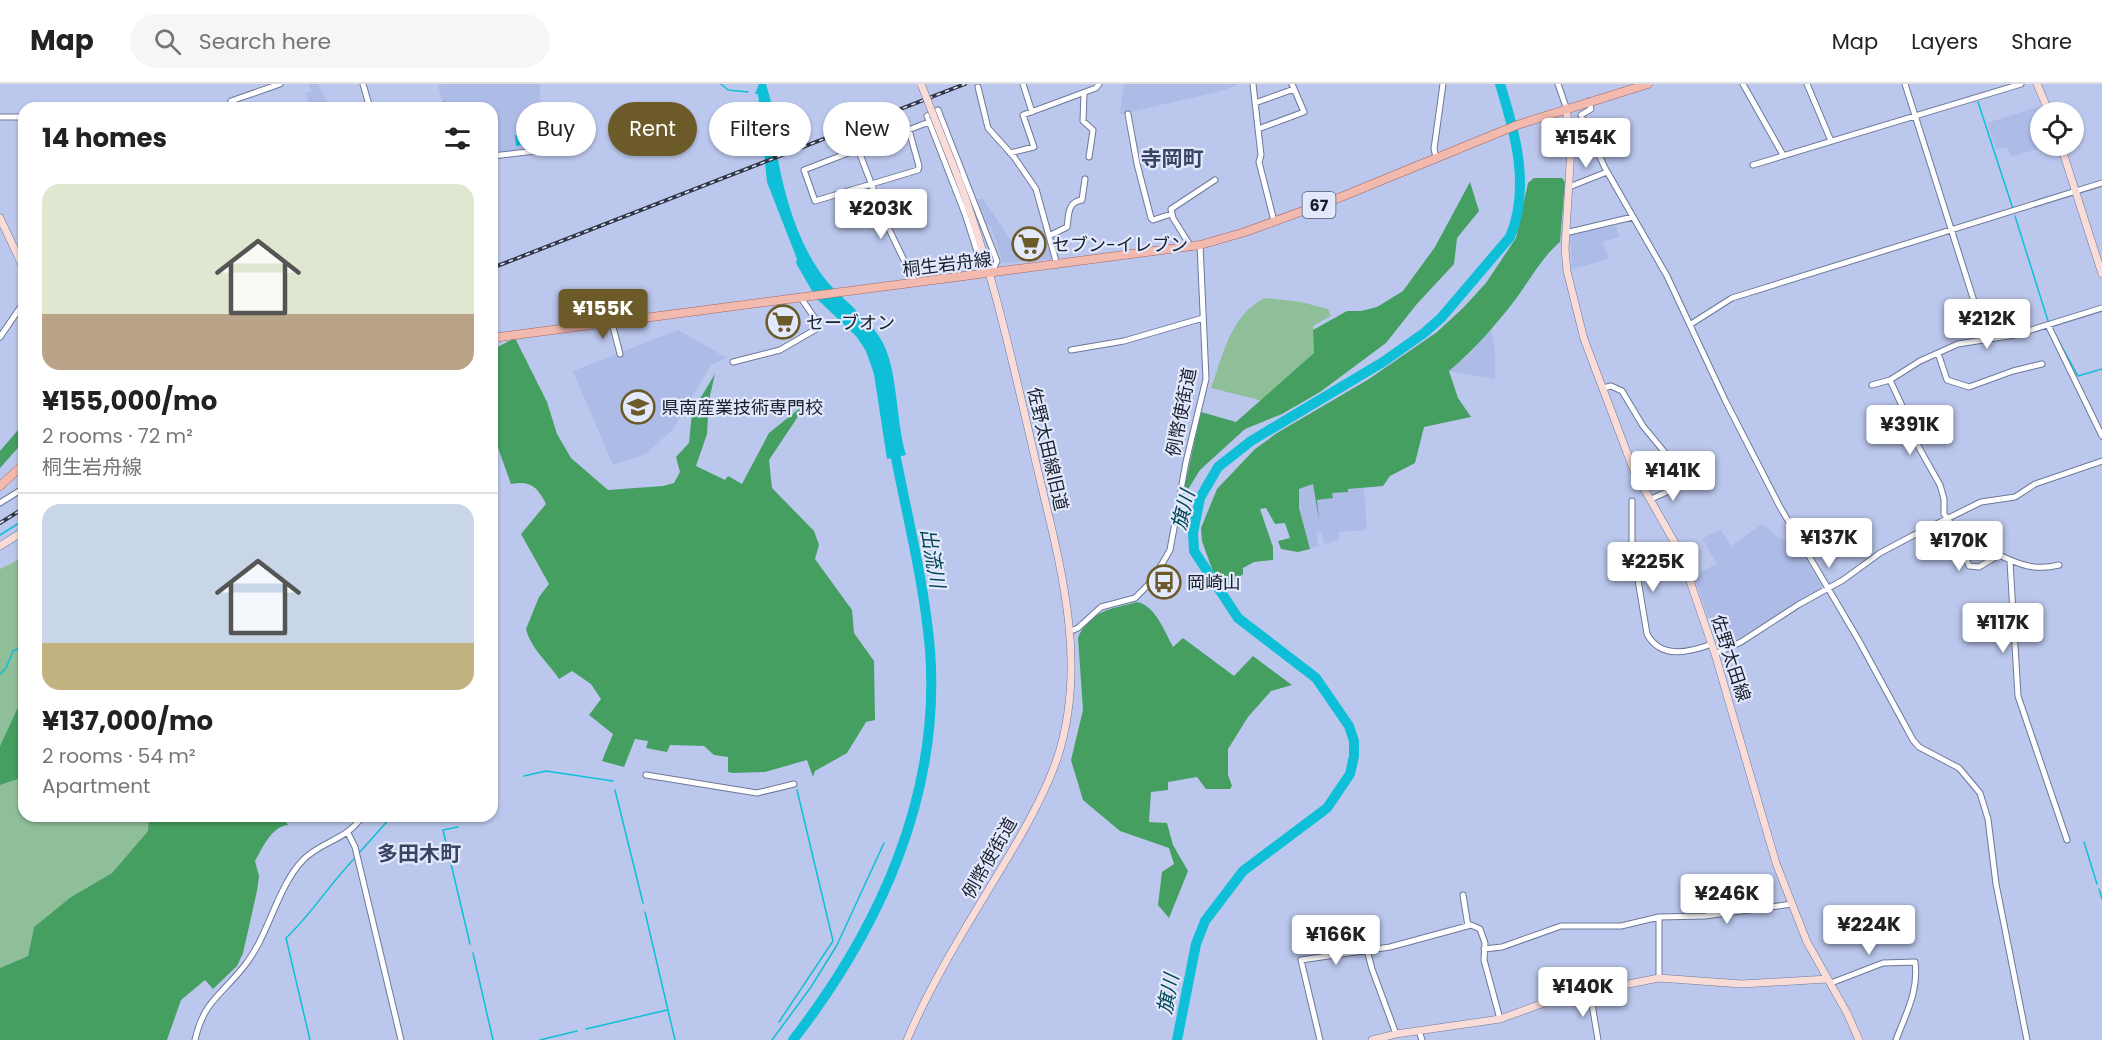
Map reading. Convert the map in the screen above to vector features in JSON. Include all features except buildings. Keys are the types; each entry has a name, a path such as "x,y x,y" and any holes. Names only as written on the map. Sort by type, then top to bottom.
{"main road":[{"name":"67","path":"1195,246 1274,221 1486,136 1562,109 1648,84"},
{"name":"桐生岩舟線","path":"801,298 1195,246"},
{"name":"67","path":"498,337 801,298"},
{"path":"0,486 18,470"}],"street":[{"path":"231,102 279,84"},
{"path":"363,84 368,102"},
{"name":"佐野太田線旧道","path":"921,84 957,175 991,274 1057,557 1071,631"},
{"path":"1023,84 1032,112"},
{"path":"1010,153 1034,147 1023,115 1084,93 1099,84"},
{"path":"1253,84 1261,155 1259,162 1274,221"},
{"path":"1436,157 1434,149 1443,84"},
{"path":"1558,84 1562,109"},
{"path":"1743,84 1783,155"},
{"path":"1807,84 1831,141"},
{"path":"1905,84 1986,339"},
{"path":"1753,165 2021,84"},
{"path":"2037,84 2045,102"},
{"path":"1254,103 1293,86 1304,112 1258,129"},
{"path":"978,87 988,128 1010,153 1036,189 1057,265"},
{"path":"1084,93 1083,121 1093,130 1089,157"},
{"path":"1589,101 1591,109 1582,113 1581,117 1607,172 1691,324 1738,427 1827,588 1916,744 1959,768 1980,793 1988,819 1996,884 2027,1040"},
{"name":"佐野太田線","path":"1562,109 1571,147 1565,233 1567,271 1584,339 1634,471 1673,537 1712,644 1776,863 1792,904 1807,942 1830,981 1859,1040"},
{"path":"938,110 998,262 991,274 982,267 965,214 929,122 927,114 938,110"},
{"path":"1128,114 1137,164 1152,219 1171,214"},
{"path":"0,117 18,117"},
{"path":"910,130 929,122"},
{"path":"840,156 804,170 814,199 818,202 919,168 910,134"},
{"path":"498,155 516,153"},
{"path":"861,156 887,225 916,284"},
{"path":"2064,156 2102,274"},
{"path":"1569,187 1607,172"},
{"path":"1049,236 1067,227 1069,208 1076,201 1082,200 1085,178"},
{"path":"1171,214 1173,207 1215,180"},
{"path":"1691,324 1732,298 2102,183"},
{"path":"1171,214 1195,246"},
{"path":"1565,233 1633,217"},
{"path":"0,218 18,256"},
{"name":"例幣使街道","path":"906,1040 929,992 1002,868 1048,782 1067,720 1072,666 1071,631 1078,628 1101,606 1135,598 1152,581 1167,558 1206,379 1203,318 1195,246"},
{"path":"733,362 780,350 818,328 816,320 801,298"},
{"path":"1872,386 1890,380 1938,353 1965,342 2015,335 2102,308"},
{"path":"0,337 18,311"},
{"path":"1071,350 1124,341 1203,318"},
{"path":"612,322 620,354"},
{"path":"2048,325 2102,436"},
{"path":"1938,353 1947,380 1969,387 2013,370 2042,364"},
{"path":"1890,380 1919,450 1940,485 1947,520 1956,531 1967,563 1971,567 1979,567 1999,555 2010,562 2038,568 2059,565"},
{"path":"1603,388 1611,386 1622,391 1633,411 1687,483 1651,499"},
{"path":"1715,654 1741,642 1849,576 1881,553 1981,502 2015,497 2035,484 2102,461"},
{"path":"0,503 18,492"},
{"path":"1632,501 1632,544 1647,634 1651,641 1683,654 1712,644"},
{"path":"0,546 18,535"},
{"path":"2010,562 2018,696 2067,840"},
{"path":"646,775 757,793 794,784"},
{"path":"195,1040 206,1007 245,965 296,869 313,852 348,833 357,822"},
{"path":"348,833 356,847 401,1040"},
{"path":"1463,895 1468,926"},
{"path":"1484,949 1502,947 1561,926 1615,927 1659,918 1705,916 1792,904"},
{"path":"1659,918 1659,978"},
{"path":"1320,1040 1301,960 1411,942 1468,926 1480,929 1484,938 1484,960 1500,1019"},
{"path":"1367,950 1396,1034"},
{"path":"1372,1040 1396,1034 1500,1019 1558,998 1659,978 1742,984 1830,981 1883,963 1915,962 1917,980 1915,989 1896,1040"},
{"path":"1590,993 1598,1040"},
{"path":"1419,1031 1422,1040"}],"shaded area":[{"path":"309,84 318,84 327,102 308,102 306,93 311,92"},
{"path":"443,84 540,84 540,102 516,102 516,151 498,152 498,102 443,102 438,86"},
{"path":"759,84 766,84 771,102 759,102 758,94 755,94"},
{"path":"1124,84 1239,84 1221,91 1122,114 1120,113"},
{"path":"2030,109 2030,151 2011,157 2007,147 1996,150 1987,123"},
{"path":"764,156 778,156 792,214 815,264 825,279 864,318 883,343 892,368 906,455 887,459 874,374 866,351 856,336 816,298 796,263 797,259 767,182"},
{"path":"977,199 983,199 1013,243 1044,229 1053,259 1003,263 990,225 988,226"},
{"path":"1616,226 1619,237 1603,242 1609,259 1572,269 1570,234"},
{"path":"1491,329 1495,351 1495,379 1449,371 1472,352"},
{"name":"県南産業技術専門校","path":"678,330 727,358 711,365 673,429 646,454 613,465 573,371"},
{"path":"1313,484 1318,514 1317,500 1332,498 1332,493 1364,488 1367,530 1339,532 1339,540 1324,544 1321,532 1316,533 1319,546 1310,549 1299,508 1299,489"},
{"path":"1762,524 1779,538 1799,548 1822,586 1821,589 1719,650 1694,575 1717,564 1702,539 1720,529 1731,546"}],"green space":[{"path":"1534,178 1562,178 1565,182 1560,242 1541,262 1492,328 1449,371 1458,398 1471,417 1424,427 1415,463 1390,476 1383,486 1348,489 1348,492 1332,493 1333,498 1317,500 1319,520 1313,484 1299,489 1299,508 1310,549 1298,552 1281,549 1278,541 1290,538 1285,523 1275,524 1266,508 1260,509 1273,547 1273,560 1254,562 1243,568 1243,574 1224,590 1212,569 1202,541 1201,528 1217,489 1255,449 1277,433 1369,379 1437,332 1463,308 1486,283 1516,238 1528,183"},
{"path":"1470,182 1479,211 1457,238 1454,264 1416,305 1386,343 1320,392 1282,414 1245,429 1200,470 1182,499 1201,412 1236,422 1314,353 1313,330 1347,311 1361,311 1377,307 1403,291 1435,247"},
{"path":"1265,298 1301,302 1328,309 1331,316 1313,326 1314,353 1263,401 1211,388 1224,349 1236,325 1253,305"},
{"path":"515,338 547,402 557,434 571,458 608,490 663,486 674,483 680,472 676,457 689,443 692,412 715,374 709,400 707,434 696,466 725,480 728,476 742,484 769,433 800,408 799,415 769,460 772,488 814,531 819,545 815,559 852,610 854,633 874,661 875,720 866,722 847,753 815,771 813,777 807,760 765,772 733,773 728,772 728,757 714,755 704,746 670,745 667,752 646,748 648,741 635,739 624,767 602,761 613,734 589,715 601,699 591,684 572,671 559,679 536,649 526,629 539,597 549,584 521,534 546,504 533,486 523,483 511,484 498,448 498,347"},
{"path":"18,430 18,448 0,468 0,451"},
{"path":"18,560 18,707 0,746 0,569"},
{"path":"1137,602 1149,608 1154,614 1173,647 1183,638 1234,676 1253,656 1292,685 1271,691 1248,717 1228,749 1228,775 1232,786 1230,789 1206,789 1197,777 1168,782 1168,790 1151,792 1149,822 1167,823 1173,845 1188,871 1169,918 1158,905 1162,872 1174,864 1169,848 1120,831 1083,800 1071,760 1083,710 1078,638 1088,622 1095,616 1110,609"},
{"path":"18,707 18,779 0,785 0,746"},
{"path":"18,779 18,822 149,822 148,831 112,873 71,897 34,927 28,956 0,968 0,785"},
{"path":"149,822 286,822 288,825 272,834 255,861 259,876 257,891 243,953 237,966 213,989 205,980 181,1000 167,1040 0,1040 0,968 28,956 34,927 71,897 112,873 148,831"}],"waterway":[{"path":"721,84 728,90 748,92"},
{"name":"旗川","path":"1177,1040 1196,944 1205,921 1243,871 1327,808 1350,774 1354,756 1354,741 1349,726 1316,678 1238,618 1194,551 1193,533 1200,498 1218,467 1251,441 1383,362 1424,333 1441,318 1510,237 1516,218 1520,180 1511,121 1500,84"},
{"path":"1978,102 2013,209"},
{"path":"2015,216 2048,321"},
{"path":"2056,336 2078,376 2102,369"},
{"name":"出流川","path":"793,1040 853,952 877,905 898,857 914,807 925,756 931,704 930,650 919,572 893,443"},
{"path":"0,535 18,524"},
{"path":"0,674 6,668 13,651 18,649"},
{"path":"524,776 546,771 613,781"},
{"path":"615,790 643,903"},
{"path":"779,1022 833,941 797,790"},
{"path":"359,853 387,822"},
{"path":"458,827 443,830 470,944"},
{"path":"2084,842 2097,884"},
{"path":"772,1040 811,987 837,945 884,843"},
{"path":"310,1040 286,938 356,857"},
{"path":"2099,889 2102,899"},
{"path":"645,912 675,1040"},
{"path":"473,953 493,1040"},
{"path":"586,1029 667,1010"},
{"path":"540,1040 577,1031"}],"railway":[{"path":"498,266 965,84"},
{"path":"0,523 18,512"}],"place":[{"name":"セブン-イレブン","path":"1029,244"},
{"name":"セーブオン","path":"783,322"},
{"name":"県南産業技術専門校","path":"638,407"},
{"name":"岡崎山","path":"1164,582"}],"district":[{"name":"寺岡町","path":"1172,158"},
{"name":"多田木町","path":"419,853"}]}
